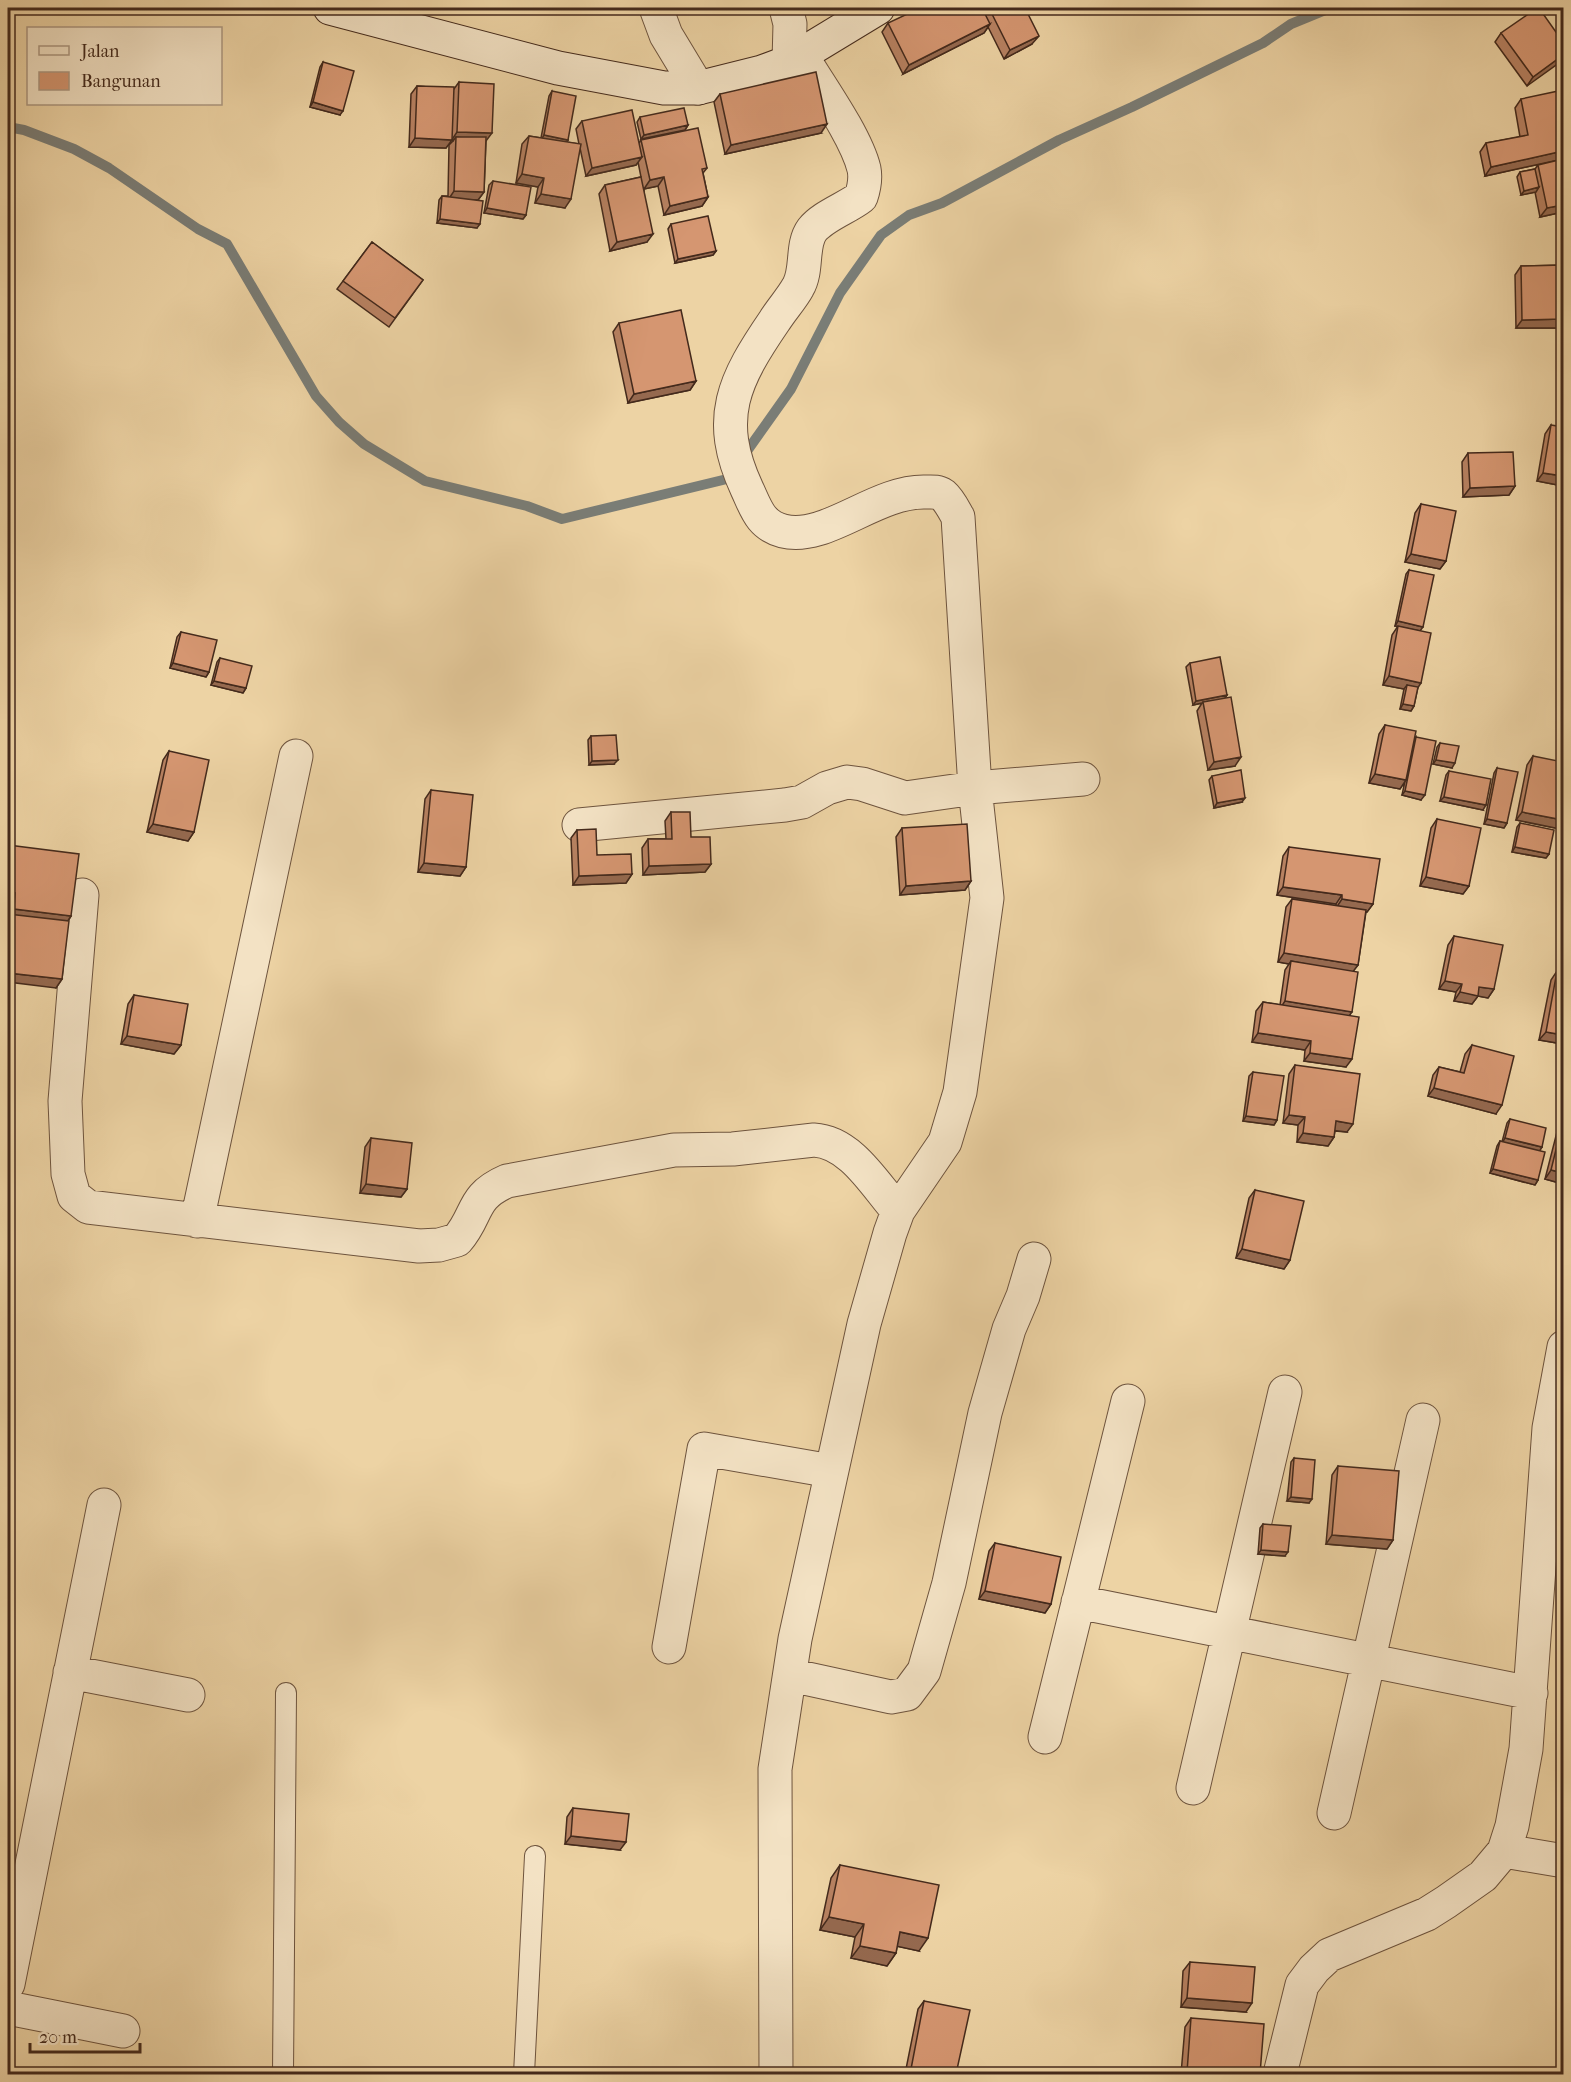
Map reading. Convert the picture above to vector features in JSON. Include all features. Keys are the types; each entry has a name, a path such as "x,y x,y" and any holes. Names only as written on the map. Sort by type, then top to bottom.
{"street":[{"path":"330,8 558,68 664,88 698,88 762,72 795,58 878,8"},
{"path":"656,8 666,35 698,88"},
{"path":"776,2074 775,1769 790,1675 831,1471 864,1324 898,1210 945,1142 960,1092 986,909 985,865 975,788 958,518 948,501 935,492 913,492 891,496 813,531 793,533 762,521 741,475 730,433 733,392 770,327 799,286 805,267 809,235 814,227 861,197 865,184 864,169 852,141 795,58 786,8"},
{"path":"197,1221 296,756"},
{"path":"579,825 802,802 826,788 847,783 862,784 905,798 975,788 1083,779"},
{"path":"82,895 65,1101 68,1174 71,1188 74,1196 88,1206 197,1221 419,1246 439,1245 457,1240 482,1197 492,1188 507,1181 674,1150 733,1149 814,1140 828,1141 849,1155 898,1210"},
{"path":"790,1675 891,1697 907,1694 924,1671 949,1583 985,1413 1009,1329 1023,1296 1034,1259"},
{"path":"1280,2074 1302,1985 1314,1969 1329,1955 1427,1914 1483,1876 1504,1851 1520,1786 1531,1693 1550,1428 1563,1347"},
{"path":"1193,1788 1285,1392"},
{"path":"1045,1737 1128,1401"},
{"path":"1334,1813 1423,1420"},
{"path":"669,1647 704,1449 831,1471"},
{"path":"8,1984 104,1505"},
{"path":"1078,1602 1531,1693"},
{"path":"70,1671 188,1695"},
{"path":"1504,1851 1563,1861"},
{"path":"8,2008 123,2031"}],"lane":[{"path":"283,2074 286,1693"},
{"path":"524,2074 535,1856"}],"building":[{"path":"920,8 982,8 990,24 909,65 888,23"},
{"path":"989,8 1025,8 1039,36 1010,50"},
{"path":"1537,8 1563,42 1563,55 1533,77 1501,33"},
{"path":"323,62 354,71 343,111 313,102"},
{"path":"816,72 827,124 731,145 720,94"},
{"path":"459,82 494,84 492,133 457,132"},
{"path":"417,86 454,87 452,140 415,138"},
{"path":"1563,90 1563,151 1491,167 1486,143 1528,135 1521,99"},
{"path":"552,91 576,96 568,140 544,135"},
{"path":"684,108 688,125 644,135 640,117"},
{"path":"632,110 642,157 592,168 582,121"},
{"path":"698,128 707,168 702,169 708,197 670,206 664,177 650,180 641,140"},
{"path":"529,136 581,144 571,199 541,194 544,178 522,174"},
{"path":"456,137 486,137 484,192 454,191"},
{"path":"1563,159 1563,205 1547,208 1538,165"},
{"path":"1535,169 1539,187 1524,191 1520,172"},
{"path":"641,177 653,234 617,242 605,185"},
{"path":"493,181 531,187 526,215 487,208"},
{"path":"442,196 483,201 480,224 440,219"},
{"path":"708,216 716,251 678,259 671,224"},
{"path":"372,242 423,280 395,318 343,281"},
{"path":"1563,265 1563,319 1522,320 1521,266"},
{"path":"681,310 696,381 634,394 619,323"},
{"path":"1551,425 1563,427 1563,476 1543,473"},
{"path":"1513,452 1515,486 1470,488 1468,453"},
{"path":"1421,504 1456,511 1446,561 1411,554"},
{"path":"1409,570 1434,575 1423,627 1398,621"},
{"path":"1398,626 1431,633 1421,683 1389,676"},
{"path":"181,632 217,640 209,672 173,663"},
{"path":"1220,657 1227,695 1196,701 1190,663"},
{"path":"220,658 252,666 246,688 214,681"},
{"path":"1407,685 1418,687 1414,706 1403,704"},
{"path":"1231,697 1241,757 1214,762 1203,702"},
{"path":"1385,725 1416,731 1406,780 1375,774"},
{"path":"616,735 618,760 592,761 591,736"},
{"path":"1416,737 1436,741 1425,795 1405,791"},
{"path":"1440,743 1459,746 1455,763 1436,760"},
{"path":"169,751 209,760 194,832 153,824"},
{"path":"1533,756 1563,762 1563,820 1522,812"},
{"path":"1497,768 1518,772 1507,823 1487,819"},
{"path":"1241,770 1245,798 1217,803 1212,776"},
{"path":"1449,771 1491,779 1486,805 1444,797"},
{"path":"431,790 473,795 466,867 424,863"},
{"path":"671,812 690,812 691,837 710,837 711,864 649,866 648,839 672,839"},
{"path":"1437,819 1481,828 1469,886 1426,877"},
{"path":"1520,823 1554,830 1549,854 1515,847"},
{"path":"967,824 971,881 906,886 902,828"},
{"path":"596,829 597,855 631,854 632,874 579,876 577,830"},
{"path":"8,845 79,854 71,916 14,909 15,893 8,892"},
{"path":"1289,847 1380,859 1373,904 1342,899 1342,895 1283,887"},
{"path":"1292,899 1366,910 1358,965 1284,953"},
{"path":"8,914 69,921 62,979 8,973"},
{"path":"1454,936 1503,945 1494,989 1479,987 1478,996 1460,992 1462,984 1445,981"},
{"path":"1291,961 1358,972 1352,1012 1285,1001"},
{"path":"1557,971 1563,972 1563,1035 1546,1032"},
{"path":"134,995 188,1004 181,1045 127,1036"},
{"path":"1263,1002 1359,1017 1352,1059 1310,1053 1311,1041 1258,1033"},
{"path":"1472,1045 1514,1056 1502,1105 1434,1088 1439,1067 1464,1073"},
{"path":"1295,1065 1360,1074 1353,1124 1336,1121 1334,1137 1303,1133 1305,1117 1289,1115"},
{"path":"1253,1072 1284,1076 1277,1120 1246,1116"},
{"path":"1510,1119 1546,1128 1542,1147 1505,1138"},
{"path":"1563,1121 1563,1173 1551,1170"},
{"path":"371,1138 412,1143 407,1189 366,1184"},
{"path":"1500,1141 1545,1152 1538,1180 1493,1169"},
{"path":"1255,1190 1304,1201 1290,1260 1242,1249"},
{"path":"1294,1458 1315,1460 1312,1499 1291,1497"},
{"path":"1338,1466 1399,1471 1393,1540 1332,1535"},
{"path":"1263,1524 1291,1526 1288,1552 1261,1550"},
{"path":"995,1543 1061,1557 1051,1604 985,1591"},
{"path":"573,1808 629,1814 626,1842 571,1836"},
{"path":"840,1865 939,1885 928,1938 900,1932 896,1953 860,1946 864,1924 829,1917"},
{"path":"1190,1962 1255,1967 1252,2003 1187,1998"},
{"path":"924,2001 970,2010 956,2074 911,2069"},
{"path":"1191,2018 1264,2024 1260,2074 1187,2072"}],"waterway":[{"path":"742,458 791,389 840,293 881,235 909,215 942,203 1059,140 1263,43 1291,24 1330,8"},
{"path":"8,127 24,130 74,149 109,168 198,229 227,244 316,396 339,422 364,444 425,481 527,506 562,519 727,479 733,471"}]}
